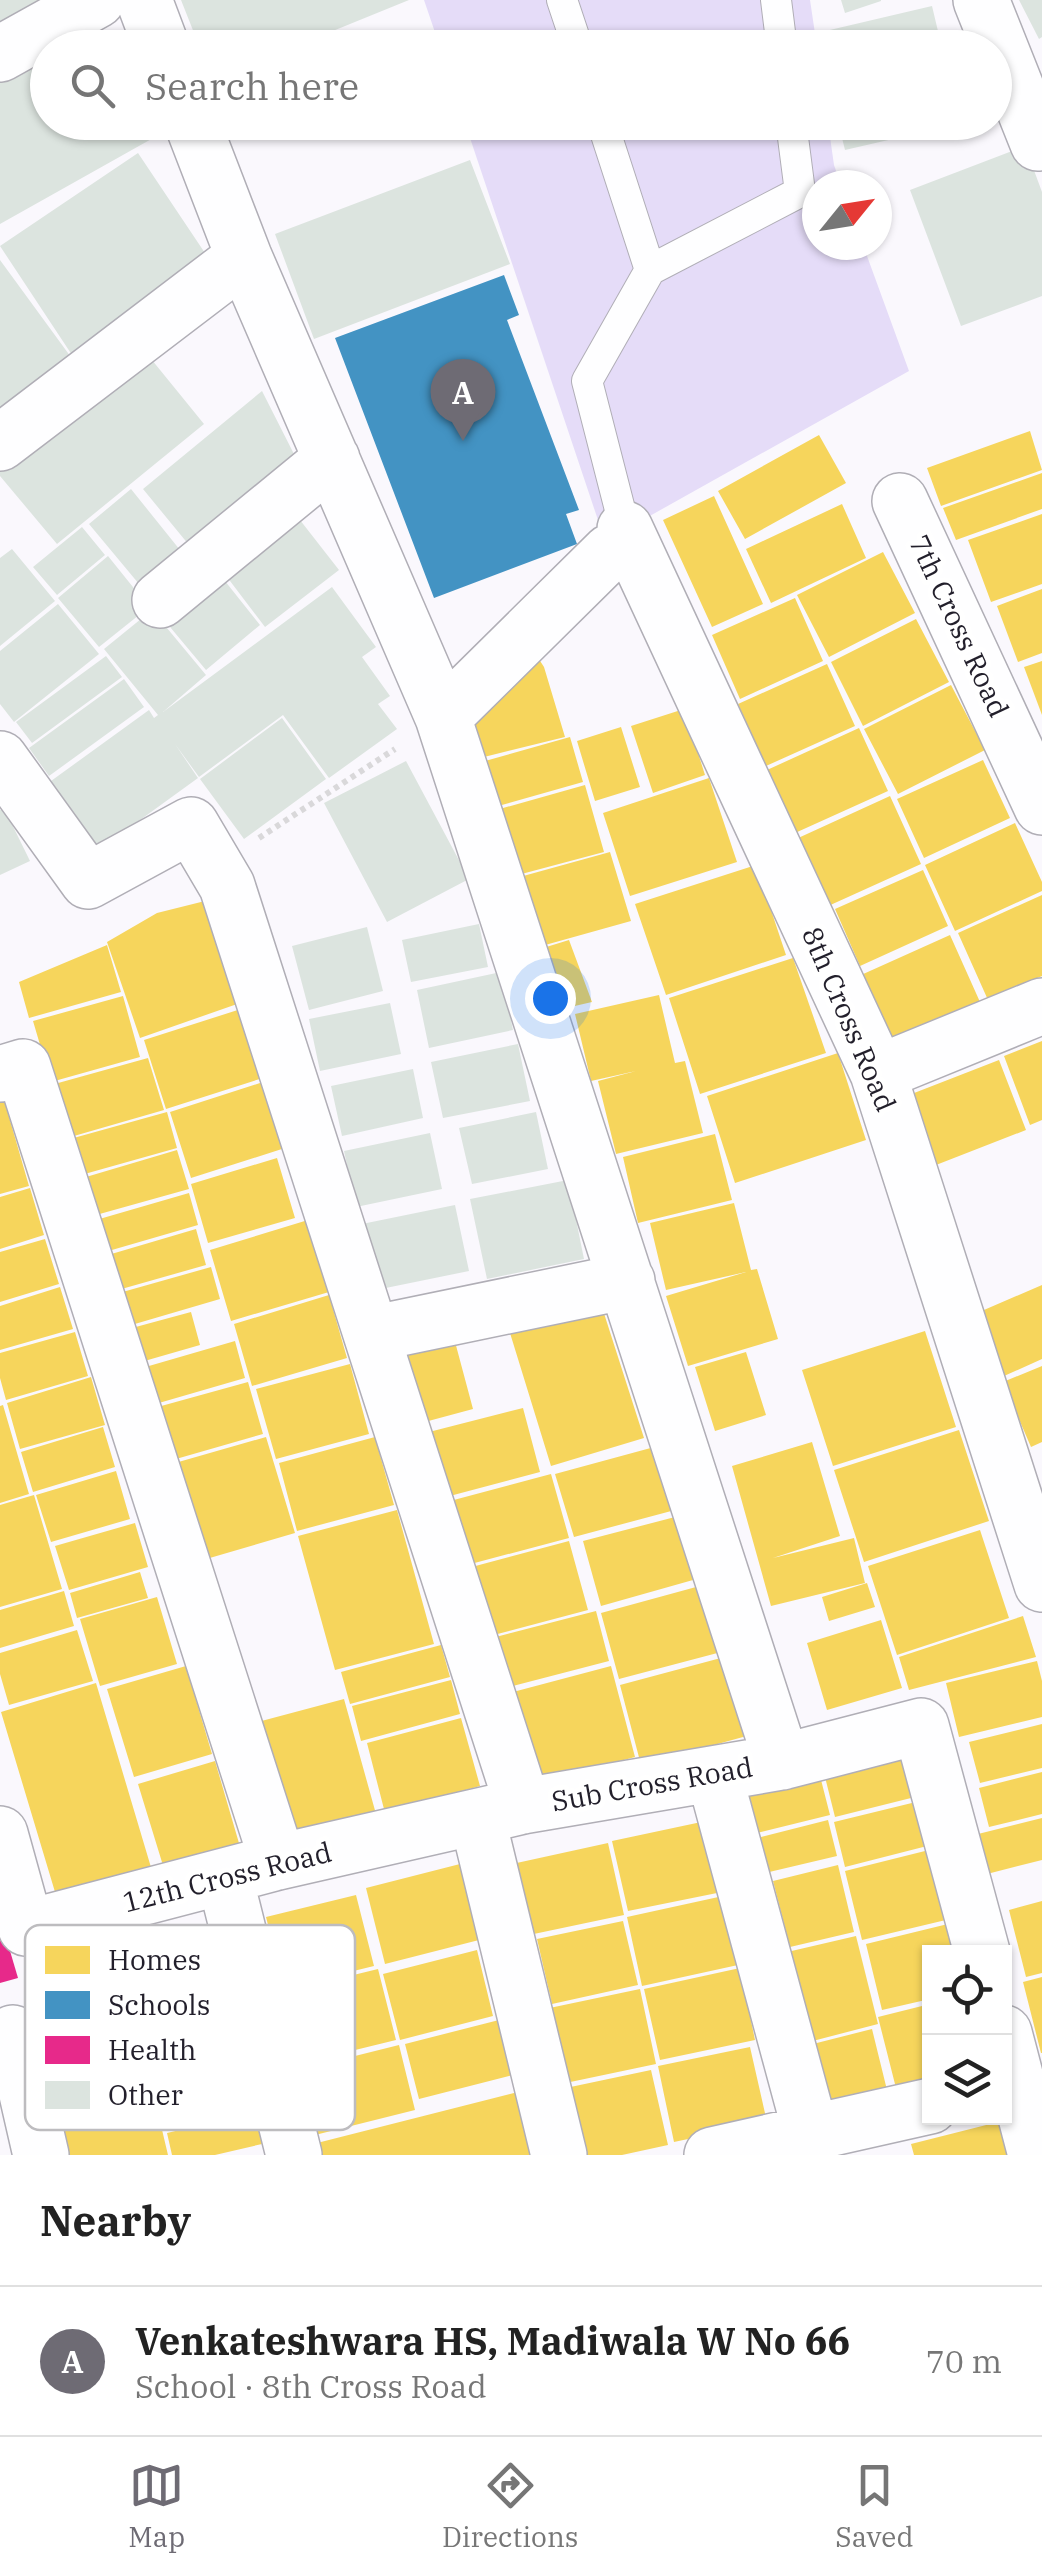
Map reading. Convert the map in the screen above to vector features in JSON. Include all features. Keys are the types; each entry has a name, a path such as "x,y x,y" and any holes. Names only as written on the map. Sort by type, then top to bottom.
{"street":[{"path":"43,30 97,0"},
{"path":"144,0 155,30"},
{"path":"980,0 992,30"},
{"path":"0,54 30,37"},
{"path":"1012,79 1038,143"},
{"path":"199,140 244,258 443,717 782,1762"},
{"path":"0,442 244,258"},
{"path":"160,600 332,459"},
{"name":"7th Cross Road","path":"900,501 1042,806"},
{"path":"443,717 628,536"},
{"name":"8th Cross Road","path":"628,536 878,1073 1042,1584"},
{"path":"0,759 88,882 191,825 228,886 371,1334 500,1811 559,2155"},
{"path":"878,1073 1042,1006"},
{"path":"0,1074 23,1067 278,1862"},
{"path":"371,1334 627,1282"},
{"name":"Sub Cross Road","path":"500,1811 782,1762 921,1726 980,1945"},
{"path":"714,1774 810,2133"},
{"name":"12th Cross Road","path":"38,1925 278,1862 500,1811"},
{"name":"12th Cross Road","path":"0,1834 25,1925"},
{"path":"226,1878 238,1925"},
{"path":"13,2032 25,2085"},
{"path":"1005,2035 1022,2085 1036,2155"},
{"path":"712,2155 922,2108"},
{"path":"35,2130 41,2155"},
{"path":"288,2130 294,2155"}],"lane":[{"path":"562,0 572,30"},
{"path":"776,0 780,30"},
{"path":"608,140 650,270"},
{"path":"628,536 587,381 650,270 800,192 794,140"}],"path":[{"path":"216,866 443,717"}],"shaded area":[{"path":"424,0 810,0 814,30 434,30"},
{"path":"471,140 830,140 836,170 802,170 802,260 868,260 909,371 605,541"}],"building: Homes":[{"path":"1030,431 1042,470 941,506 927,468"},
{"path":"819,435 846,483 745,539 718,491"},
{"path":"1042,473 1042,509 956,540 943,508"},
{"path":"714,496 763,604 712,627 663,520"},
{"path":"842,504 866,558 771,603 746,549"},
{"path":"1042,514 1042,584 991,602 968,540"},
{"path":"883,552 915,613 829,657 797,595"},
{"path":"1042,589 1042,653 1018,662 997,606"},
{"path":"795,598 823,661 740,699 712,635"},
{"path":"916,619 949,682 863,726 831,662"},
{"path":"531,647 544,667 565,737 476,759 464,718"},
{"path":"1042,661 1042,715 1024,667"},
{"path":"827,664 855,726 766,766 738,704"},
{"path":"951,685 985,750 898,794 864,729"},
{"path":"684,709 705,775 653,793 631,726"},
{"path":"621,727 640,787 595,801 577,741"},
{"path":"859,728 888,791 795,833 767,770"},
{"path":"570,737 583,782 491,808 478,763"},
{"path":"983,760 1010,818 924,858 897,799"},
{"path":"709,778 737,862 630,896 603,813"},
{"path":"585,785 604,852 514,876 496,810"},
{"path":"890,796 921,864 826,907 796,839"},
{"path":"1015,823 1042,882 1042,891 955,931 925,865"},
{"path":"610,852 631,921 538,947 516,878"},
{"path":"756,865 786,955 666,995 635,904"},
{"path":"923,870 948,926 860,966 835,909"},
{"path":"1042,895 1042,976 988,1000 958,933"},
{"path":"205,901 240,1003 140,1038 107,942 157,913"},
{"path":"950,935 980,1002 891,1042 861,975"},
{"path":"569,940 592,1002 566,1008 543,948"},
{"path":"107,945 121,992 29,1018 19,982"},
{"path":"793,958 826,1053 700,1094 669,998"},
{"path":"659,995 675,1063 685,1061 703,1133 616,1154 598,1081 636,1071 591,1081 575,1014"},
{"path":"123,996 140,1057 51,1082 33,1021"},
{"path":"244,1008 266,1077 166,1109 144,1040"},
{"path":"1042,1041 1042,1120 1030,1125 1004,1056"},
{"path":"838,1053 866,1140 735,1183 707,1096"},
{"path":"148,1058 164,1110 67,1138 51,1085"},
{"path":"999,1060 1026,1130 936,1165 909,1095"},
{"path":"263,1082 285,1148 191,1178 170,1112"},
{"path":"0,1090 29,1186 0,1194"},
{"path":"167,1112 177,1148 81,1175 70,1139"},
{"path":"715,1134 732,1200 638,1223 623,1157"},
{"path":"177,1150 189,1189 96,1215 86,1177"},
{"path":"277,1158 295,1218 208,1243 191,1184"},
{"path":"30,1188 44,1235 0,1249 0,1197"},
{"path":"189,1193 198,1225 105,1252 96,1220"},
{"path":"734,1203 751,1270 757,1269 778,1339 688,1366 666,1296 746,1272 666,1290 650,1223"},
{"path":"308,1220 329,1292 231,1321 210,1250"},
{"path":"196,1229 206,1265 118,1290 108,1255"},
{"path":"45,1239 59,1284 0,1302 0,1252"},
{"path":"211,1267 220,1299 128,1326 119,1293"},
{"path":"1042,1285 1042,1359 1004,1376 977,1313"},
{"path":"60,1287 73,1329 0,1350 0,1306"},
{"path":"329,1295 347,1358 252,1386 234,1324"},
{"path":"601,1304 644,1438 551,1466 510,1333"},
{"path":"191,1312 200,1345 141,1362 132,1328"},
{"path":"925,1331 956,1427 833,1466 802,1370"},
{"path":"75,1332 88,1376 6,1400 0,1378 0,1353"},
{"path":"454,1338 473,1409 421,1423 402,1352"},
{"path":"235,1341 245,1378 152,1405 142,1368"},
{"path":"746,1352 766,1415 715,1431 695,1367"},
{"path":"350,1364 369,1434 276,1459 256,1389"},
{"path":"1042,1366 1042,1442 1031,1447 1003,1382"},
{"path":"91,1377 105,1425 20,1449 7,1403"},
{"path":"248,1382 263,1434 169,1461 154,1408"},
{"path":"3,1405 29,1494 0,1503 0,1406"},
{"path":"523,1408 540,1472 446,1497 429,1432"},
{"path":"103,1427 115,1467 33,1492 21,1452"},
{"path":"959,1430 989,1521 864,1562 834,1470"},
{"path":"266,1437 295,1533 196,1562 168,1465"},
{"path":"375,1437 394,1505 297,1531 279,1463"},
{"path":"812,1442 840,1536 773,1558 854,1538 865,1583 771,1606 732,1466"},
{"path":"658,1446 675,1510 574,1537 555,1474"},
{"path":"116,1471 130,1519 51,1542 36,1495"},
{"path":"551,1474 569,1538 467,1565 450,1501"},
{"path":"34,1495 62,1589 0,1607 0,1505"},
{"path":"397,1510 434,1644 335,1670 298,1536"},
{"path":"675,1517 693,1580 601,1606 583,1541"},
{"path":"135,1523 148,1567 69,1590 55,1546"},
{"path":"980,1530 1009,1618 897,1655 868,1566"},
{"path":"569,1541 588,1610 486,1637 468,1568"},
{"path":"140,1572 148,1598 77,1618 70,1593"},
{"path":"867,1583 875,1607 829,1621 822,1597"},
{"path":"707,1584 725,1651 619,1679 601,1613"},
{"path":"64,1591 74,1626 0,1648 0,1610"},
{"path":"157,1597 177,1664 100,1686 80,1619"},
{"path":"596,1611 609,1661 501,1689 488,1639"},
{"path":"1023,1616 1036,1657 909,1690 899,1657"},
{"path":"881,1620 902,1688 827,1710 807,1643"},
{"path":"77,1630 93,1681 9,1705 0,1674 0,1653"},
{"path":"441,1645 450,1677 350,1704 341,1672"},
{"path":"732,1655 754,1734 641,1765 620,1685"},
{"path":"1037,1661 1042,1681 1042,1717 959,1737 946,1683"},
{"path":"186,1666 212,1754 134,1777 107,1689"},
{"path":"611,1666 635,1757 538,1783 513,1692"},
{"path":"451,1680 460,1714 361,1741 352,1706"},
{"path":"96,1683 153,1874 58,1902 1,1712"},
{"path":"344,1699 376,1814 284,1838 254,1723"},
{"path":"461,1718 480,1786 385,1813 367,1743"},
{"path":"1042,1724 1042,1768 980,1783 969,1742"},
{"path":"908,1752 919,1796 835,1817 824,1773"},
{"path":"215,1761 241,1850 165,1872 138,1784"},
{"path":"819,1772 830,1815 757,1833 746,1790"},
{"path":"1042,1772 1042,1814 989,1827 979,1788"},
{"path":"920,1801 931,1845 845,1867 834,1822"},
{"path":"1042,1818 1042,1860 987,1874 978,1834"},
{"path":"828,1820 837,1856 765,1873 757,1838"},
{"path":"706,1821 722,1892 628,1911 612,1841"},
{"path":"608,1843 624,1915 529,1935 512,1864"},
{"path":"933,1849 950,1919 862,1940 845,1871"},
{"path":"460,1864 479,1940 385,1964 366,1888"},
{"path":"838,1865 854,1932 790,1947 773,1881"},
{"path":"356,1895 374,1966 355,1971 355,1925 268,1925 266,1917"},
{"path":"723,1896 738,1965 642,1986 627,1917"},
{"path":"1042,1901 1042,1973 1026,1977 1009,1910"},
{"path":"623,1921 638,1985 552,2004 537,1939"},
{"path":"952,1923 957,1945 922,1945 922,2001 882,2010 866,1944"},
{"path":"856,1936 878,2024 805,2043 783,1953"},
{"path":"477,1950 493,2016 400,2040 383,1974"},
{"path":"740,1968 755,2040 660,2060 644,1989"},
{"path":"378,1969 396,2040 355,2050 355,1975"},
{"path":"1042,1977 1042,2053 1041,2053 1023,1982"},
{"path":"640,1989 656,2064 556,2085 540,2010"},
{"path":"922,2006 922,2086 897,2092 878,2017"},
{"path":"499,2020 513,2075 419,2099 405,2044"},
{"path":"872,2029 887,2090 820,2106 805,2046"},
{"path":"399,2045 415,2110 355,2125 355,2056"},
{"path":"750,2047 767,2122 674,2142 658,2066"},
{"path":"651,2070 668,2145 622,2155 576,2155 561,2089"},
{"path":"518,2092 534,2155 320,2155 317,2143"},
{"path":"986,2125 1007,2125 1014,2155 914,2155 911,2144"},
{"path":"54,2130 162,2130 168,2155 60,2155"},
{"path":"259,2130 262,2144 215,2155 172,2155 167,2133"}],"building: Schools":[{"path":"504,275 519,315 507,320 579,510 566,514 577,544 434,598 335,338"}],"building: Health":[{"path":"0,1917 18,1978 0,1983"}],"building: Other":[{"path":"0,0 61,0 0,35"},
{"path":"181,0 409,0 335,30 193,30"},
{"path":"841,0 881,0 881,1 845,13"},
{"path":"1019,0 1042,0 1039,39"},
{"path":"932,6 938,30 830,30"},
{"path":"30,57 30,140 150,140 0,224 0,74"},
{"path":"842,140 888,140 845,150"},
{"path":"1025,146 1042,192 1042,296 961,326 910,190"},
{"path":"138,153 211,262 72,355 0,246"},
{"path":"470,160 510,264 314,339 275,234"},
{"path":"0,260 76,364 0,420"},
{"path":"143,349 204,424 57,544 0,476 0,466"},
{"path":"262,391 298,462 189,545 143,489"},
{"path":"131,489 180,550 139,584 89,524"},
{"path":"300,520 339,570 265,627 227,577"},
{"path":"82,527 105,555 57,595 33,567"},
{"path":"12,549 55,601 0,646 0,558"},
{"path":"108,556 149,607 99,647 58,598"},
{"path":"221,576 260,625 206,670 165,621"},
{"path":"332,587 376,647 362,657 390,696 378,704 397,729 329,778 283,715 199,777 175,744 198,778 100,849 51,781 149,710 154,718 158,715 104,649 152,610 206,675 163,712"},
{"path":"58,604 99,654 14,722 0,704 0,651"},
{"path":"106,656 122,677 32,743 16,722"},
{"path":"124,679 144,707 49,776 29,748"},
{"path":"282,718 326,779 244,839 200,779"},
{"path":"406,761 469,879 387,922 324,803"},
{"path":"4,808 30,861 0,875 0,810"},
{"path":"479,924 488,967 411,982 402,940"},
{"path":"367,927 383,991 309,1010 292,946"},
{"path":"501,972 513,1030 429,1048 417,990"},
{"path":"390,1003 401,1054 320,1071 309,1019"},
{"path":"518,1044 530,1101 443,1118 431,1062"},
{"path":"413,1069 423,1118 342,1136 331,1086"},
{"path":"536,1112 548,1169 472,1184 459,1128"},
{"path":"430,1133 442,1189 356,1207 344,1151"},
{"path":"568,1180 584,1259 487,1279 470,1199"},
{"path":"455,1205 469,1271 371,1291 357,1225"}],"place":[{"name":"Venkateshwara HS, Madiwala W No 66","path":"463,441"}]}
